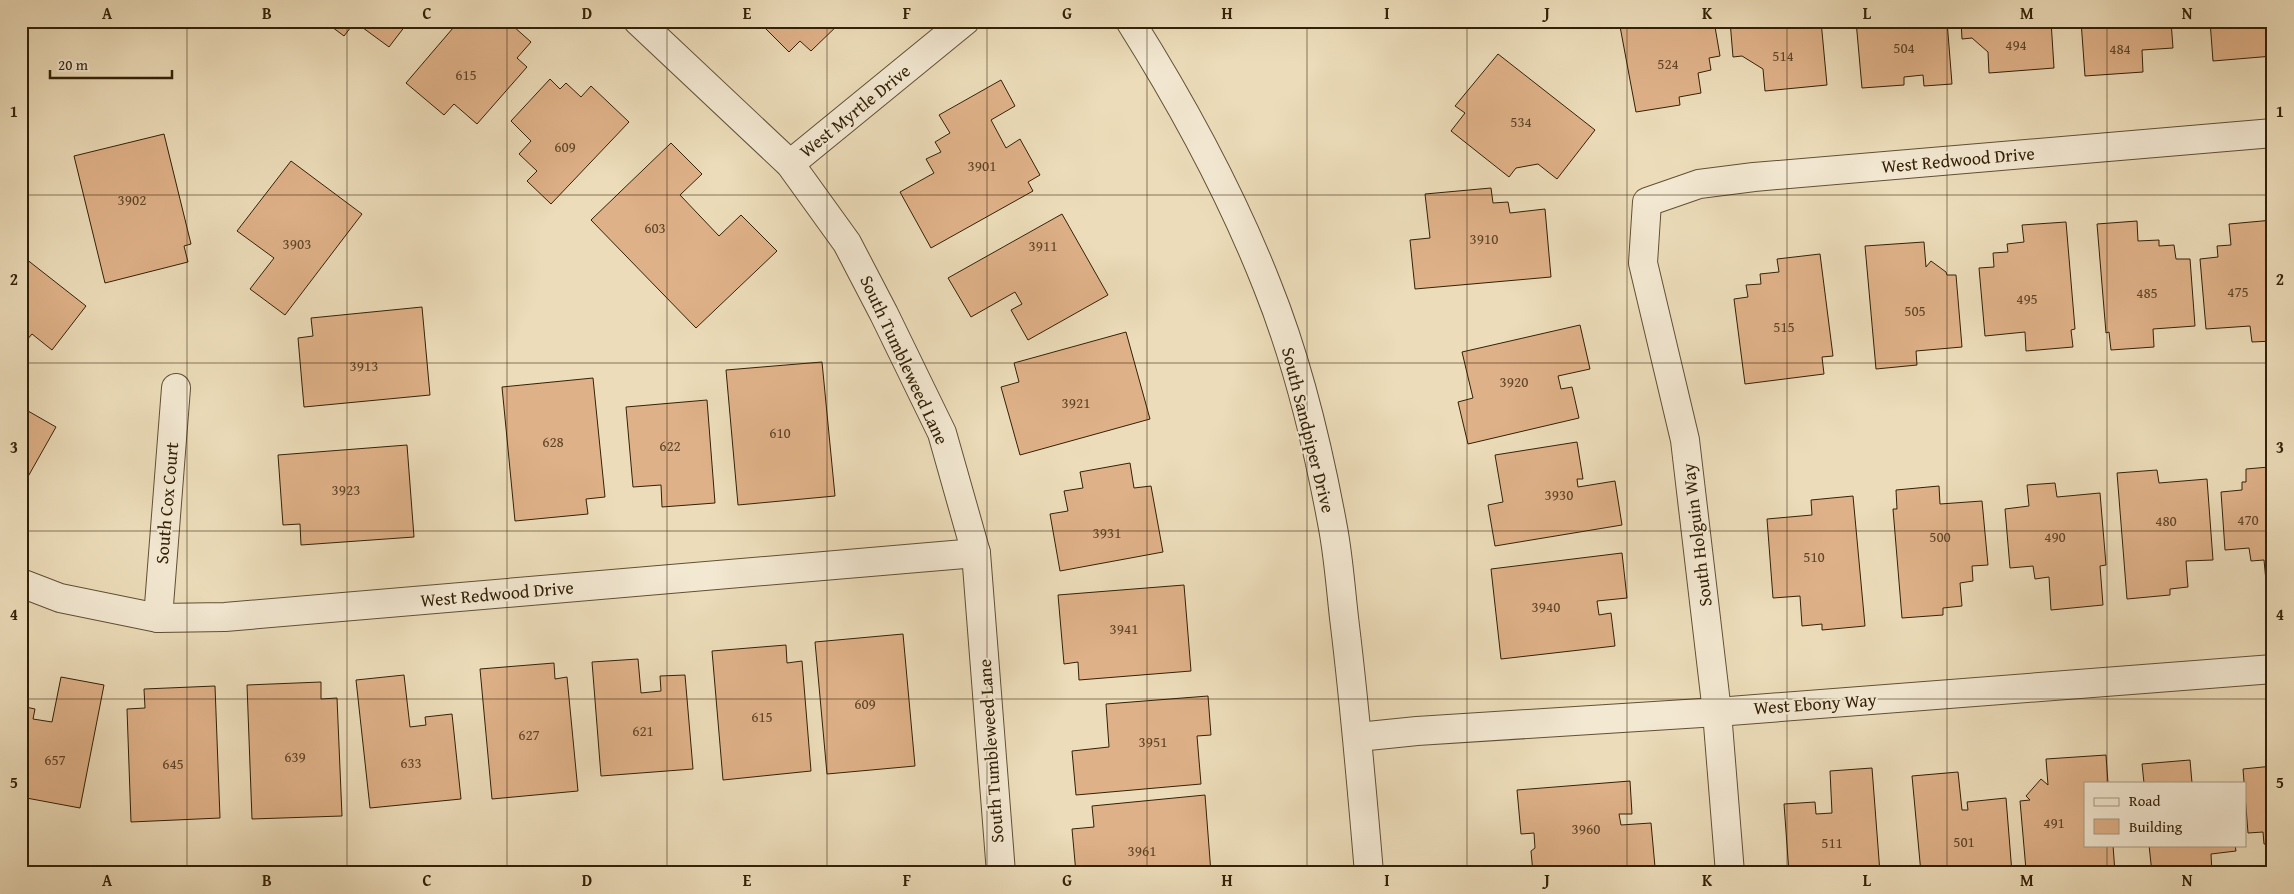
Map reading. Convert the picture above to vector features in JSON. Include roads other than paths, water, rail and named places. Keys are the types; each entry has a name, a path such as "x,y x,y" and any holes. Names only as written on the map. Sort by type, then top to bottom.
{"street":[{"name":"West Myrtle Drive","path":"638,21 790,164 965,21"},
{"name":"South Sandpiper Drive","path":"1130,21 1177,102 1217,177 1267,285 1295,369 1316,444 1334,530 1358,737 1369,873"},
{"name":"West Redwood Drive","path":"1647,202 1699,184 1754,177 2273,133"},
{"name":"South Tumbleweed Lane","path":"790,164 847,243 942,433 976,553 1001,873"},
{"name":"South Holguin Way","path":"1647,202 1643,263 1686,440 1717,712 1730,873"},
{"name":"South Cox Court","path":"158,618 176,388"},
{"name":"West Redwood Drive","path":"21,583 60,598 158,618 225,618 976,553"},
{"name":"West Ebony Way","path":"1358,737 1417,731 1717,712 2273,669"}]}
